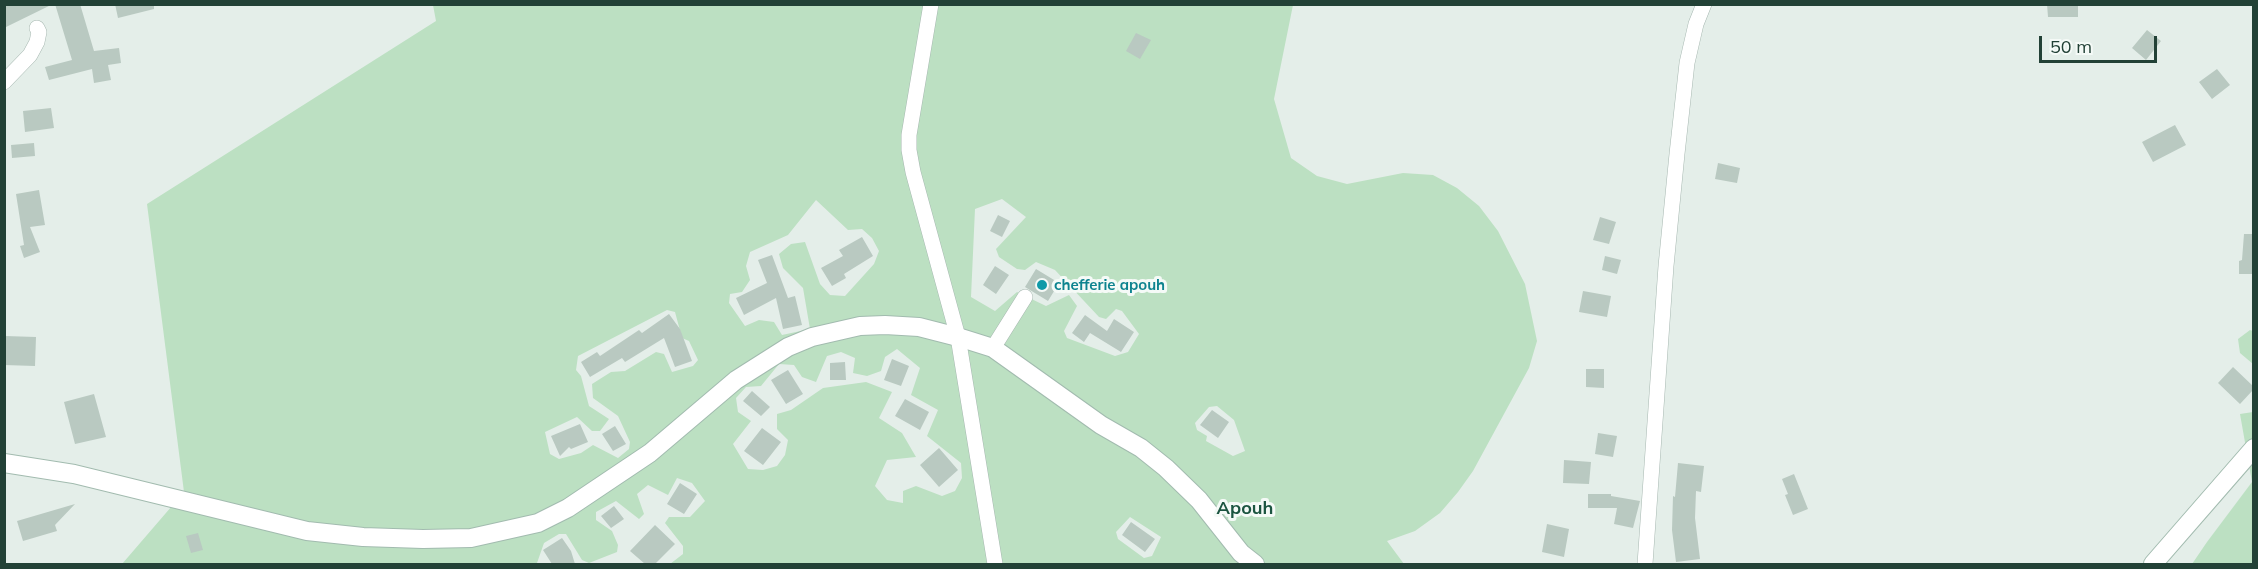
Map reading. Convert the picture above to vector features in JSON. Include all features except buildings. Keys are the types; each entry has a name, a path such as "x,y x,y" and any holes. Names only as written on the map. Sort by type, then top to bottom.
{"street":[{"path":"931,4 909,135 909,150 958,337 994,564"},
{"path":"1645,564 1666,266 1678,143 1687,63 1696,24 1704,4"},
{"path":"4,82 30,55 37,42 39,32 37,28"},
{"path":"993,348 1025,297"},
{"path":"4,463 74,474 307,531 363,537 471,538 538,523 568,508 650,453 736,380 788,347 812,337 860,326 919,327 993,348 1101,424 1142,448 1199,500 1241,553 1255,564"},
{"path":"2153,564 2253,448"}],"green space":[{"path":"433,5 1293,5 1274,99 1291,158 1317,176 1347,184 1403,173 1433,175 1457,188 1479,206 1498,231 1525,284 1537,341 1529,368 1473,471 1458,492 1440,513 1415,531 1387,541 1404,564 670,564 683,554 683,546 665,523 669,517 690,517 705,501 692,483 677,478 668,495 648,485 637,494 644,514 639,519 616,501 596,512 596,520 612,531 618,545 617,552 589,563 582,560 566,534 559,534 544,543 537,563 527,564 122,564 184,492 147,204 436,21","holes":["1002,199 1026,217 996,249 999,257 1017,269 1025,270 1036,262 1055,270 1099,317 1106,319 1116,309 1122,311 1139,334 1128,352 1115,356 1067,338 1064,331 1077,306 1069,295 1046,306 1017,292 995,311 971,297 975,209","816,200 848,230 862,229 872,238 879,251 874,264 845,296 830,295 820,284 805,242 791,244 779,254 783,268 803,288 810,329 782,335 774,322 759,320 745,326 729,303 730,294 742,292 750,280 746,266 750,252 788,235","667,310 675,312 682,338 689,341 698,360 693,366 672,372 664,354 656,352 625,371 611,372 592,384 593,398 618,416 630,442 629,449 618,458 593,445 581,453 559,459 550,454 545,432 577,417 592,431 600,431 609,419 589,406 581,376 576,370 578,356","897,349 920,368 911,395 938,410 927,436 961,463 962,478 955,491 942,496 916,486 903,491 903,503 887,500 875,486 887,460 916,457 902,433 879,418 892,392 866,382 823,388 791,410 777,414 777,429 788,440 785,455 777,466 763,470 748,469 733,444 751,421 738,412 736,398 746,387 761,386 779,364 794,365 802,377 816,382 827,356 841,352 855,358 853,373 867,376 881,371 885,357","1217,406 1234,420 1245,451 1233,456 1206,441 1207,436 1197,430 1195,423 1209,407","1130,517 1161,537 1152,556 1144,558 1118,539 1116,532"]},
{"path":"2250,330 2253,331 2253,364 2240,353 2238,339"},
{"path":"2253,412 2253,564 2192,564 2252,482 2240,414"}],"place":[{"name":"chefferie apouh","path":"1042,285"}],"district":[{"name":"Apouh","path":"1245,509"}]}
